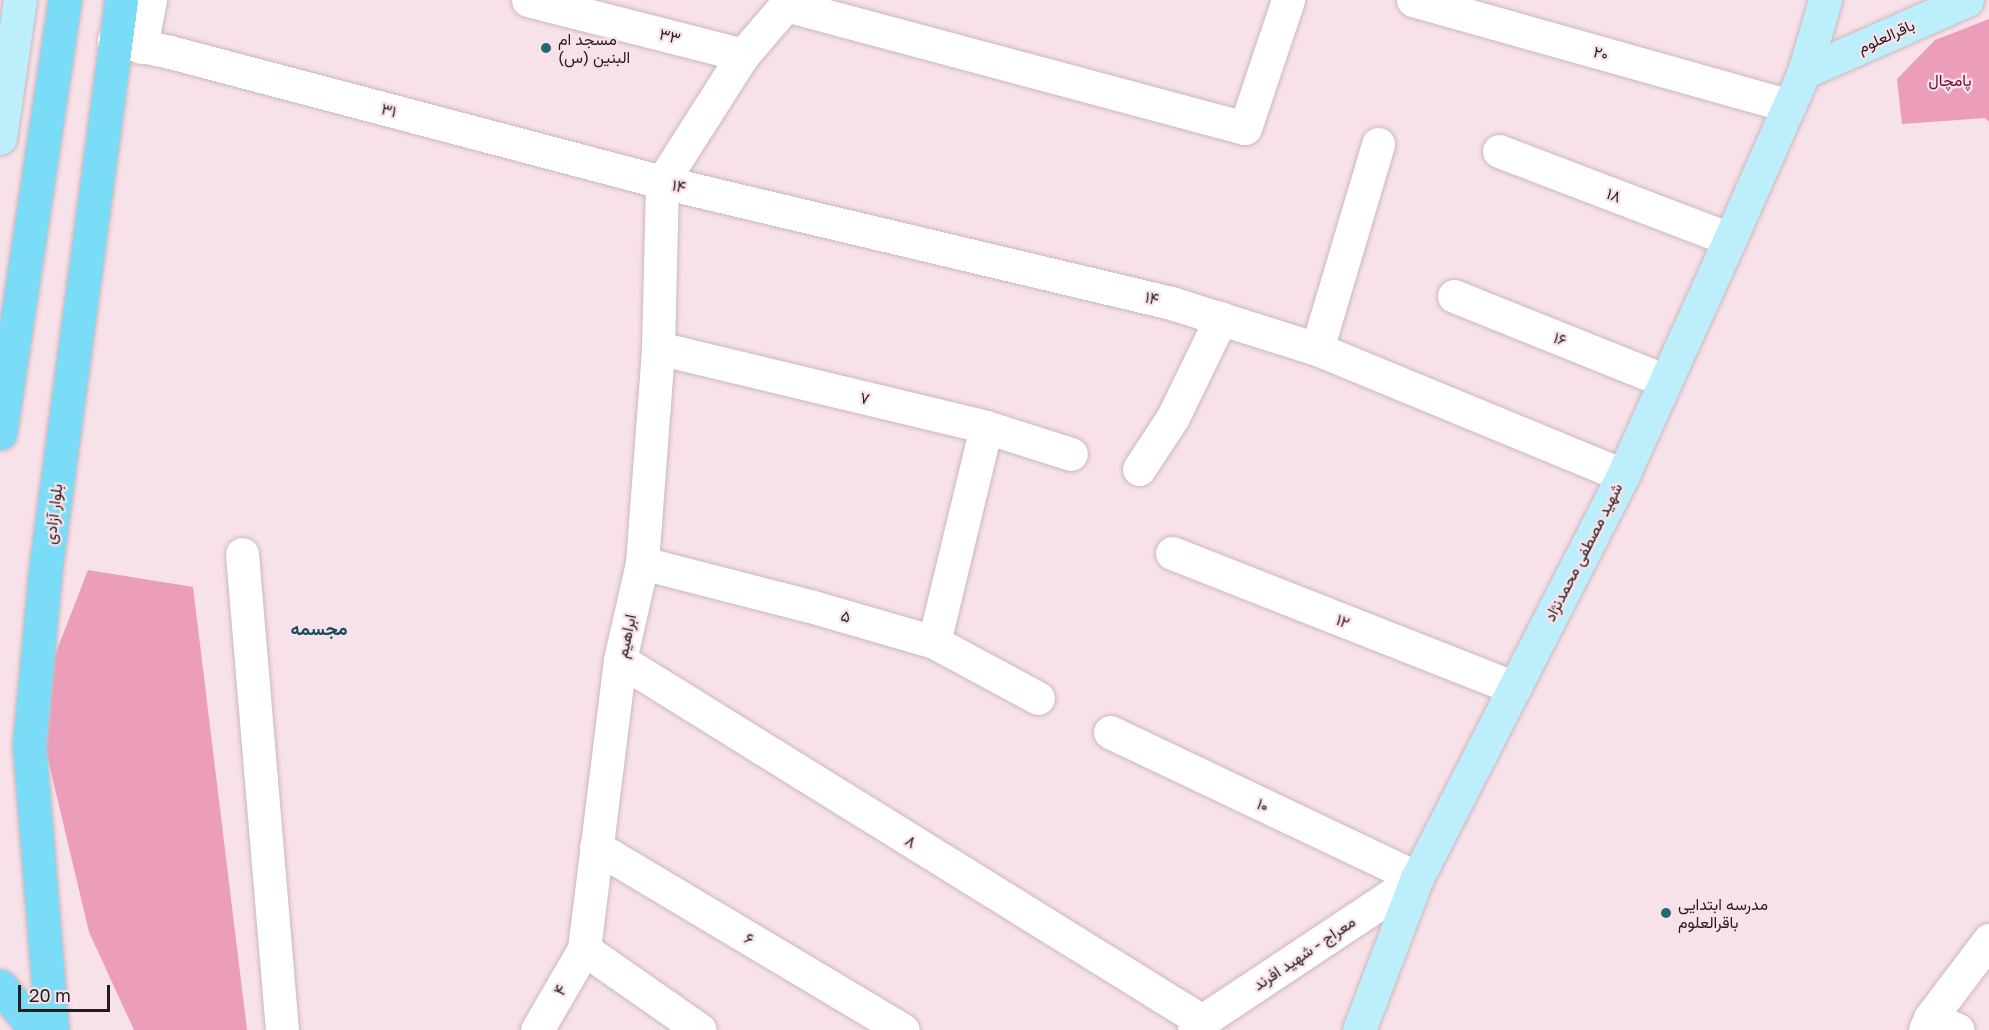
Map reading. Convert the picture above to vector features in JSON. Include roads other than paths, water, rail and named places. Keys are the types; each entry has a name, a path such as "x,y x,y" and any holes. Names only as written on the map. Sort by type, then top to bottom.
{"main road":[{"path":"0,138 20,0"},
{"path":"0,433 65,0"},
{"name":"بلوار آزادی","path":"51,1030 29,746 45,573 128,43 121,0"},
{"name":"شهید مصطفی محمدنژاد","path":"1359,1030 1417,878 1623,475 1730,239 1804,72 1825,0"},
{"name":"باقرالعلوم","path":"1804,72 1967,0"},
{"path":"0,986 36,1030"}],"street":[{"path":"128,43 150,0"},
{"name":"۳۳","path":"528,0 743,55"},
{"path":"662,182 743,55 788,3 1245,128 1288,0"},
{"name":"۲۰","path":"1413,0 1789,106"},
{"name":"۳۱","path":"128,43 662,182"},
{"path":"1317,350 1378,144"},
{"name":"۱۸","path":"1499,151 1730,239"},
{"name":"۱۴","path":"662,182 1171,303 1221,318 1317,350 1623,475"},
{"name":"ابراهیم","path":"584,949 620,660 642,563 658,348 662,182"},
{"name":"۱۶","path":"1454,296 1665,381"},
{"path":"1139,469 1173,417 1221,318"},
{"name":"۷","path":"658,348 986,427 1071,454"},
{"path":"934,642 986,427"},
{"name":"۱۲","path":"1172,553 1514,688"},
{"path":"242,554 282,1030"},
{"name":"۵","path":"642,563 810,606 934,642 1038,698"},
{"name":"۸","path":"620,660 1198,1026"},
{"name":"۱۰","path":"1110,732 1417,878"},
{"name":"۶","path":"596,847 903,1030"},
{"name":"معراج - شهید افرند","path":"1198,1026 1417,878"},
{"path":"1938,1026 1989,940"},
{"path":"584,949 700,1030"},
{"name":"۴","path":"537,1030 584,949"}],"place":[{"name":"مسجد ام البنین (س)","path":"546,48"},
{"name":"مدرسه ابتدایی باقرالعلوم","path":"1666,913"}],"district":[{"name":"مجسمه","path":"319,628"}],"park label":[{"name":"پامچال","path":"1950,80"}]}
